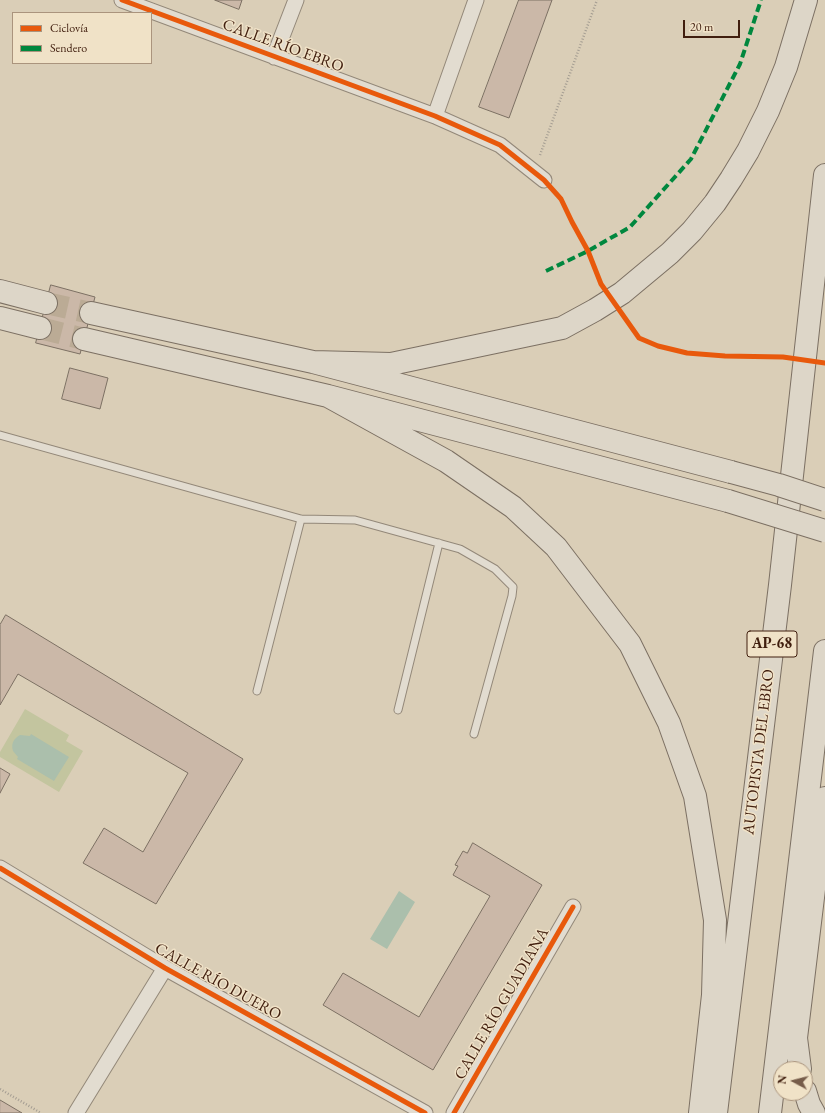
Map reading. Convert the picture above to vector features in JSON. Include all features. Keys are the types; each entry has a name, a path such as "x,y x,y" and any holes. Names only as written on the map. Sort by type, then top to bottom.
{"highway":[{"path":"313,362 391,364 562,328 622,293 665,258 692,231 715,203 731,179 748,151 768,112 786,67 806,0"},
{"name":"AUTOPISTA DEL EBRO","path":"716,1113 782,562 825,176"},
{"path":"0,291 46,302"},
{"path":"91,313 313,362 731,472 779,485 825,500"},
{"path":"0,318 40,328"},
{"path":"84,339 328,396 728,501 825,531"},
{"path":"328,396 446,461 513,507 556,547 630,644 669,723 695,796 715,920 713,996 700,1113"},
{"path":"770,1113 825,651"},
{"path":"799,1061 796,1038 825,798"},
{"path":"808,1101 814,1113"}],"street":[{"name":"CALLE RÍO EBRO","path":"122,0 274,58 435,116 500,145 539,176"},
{"path":"274,58 296,0"},
{"path":"435,116 476,0"},
{"name":"CALLE RÍO DUERO","path":"0,868 165,968 425,1113"},
{"name":"CALLE RÍO GUADIANA","path":"454,1113 573,907"},
{"path":"76,1113 165,968"}],"lane":[{"path":"0,435 301,519 355,520 460,549 495,569 513,587 512,596 474,734"},
{"path":"257,691 301,519"},
{"path":"398,710 439,543"}],"path":[{"path":"539,176 597,0"},
{"path":"0,1089 41,1113"}],"shaded area":[{"path":"25,709 69,735 66,741 83,751 59,792 0,757 0,752"},
{"path":"31,734 69,757 54,781 17,759 18,757 13,751 12,744 16,738 20,735 30,736"},
{"path":"399,891 415,902 387,949 370,939"}],"building":[{"path":"215,0 242,0 239,9"},
{"path":"519,0 552,0 509,118 479,107"},
{"path":"51,285 95,297 80,354 36,343"},
{"path":"70,368 108,378 100,409 62,399"},
{"path":"6,615 243,759 156,904 83,863 104,828 143,852 188,773 18,674 0,705 0,625"},
{"path":"0,768 10,774 0,793"},
{"path":"473,843 542,885 433,1070 323,1005 343,973 419,1017 490,896 453,875 458,866 455,865 463,851 467,853"},
{"path":"0,1100 22,1113 0,1113"}],"tunnel":[{"path":"46,303 91,313"},
{"path":"40,328 84,339"}],"marked path":[{"path":"546,271 588,251 630,227 691,159 740,64 761,0"}],"cycle path":[{"path":"122,0 435,116 500,145 544,180 561,199 588,251 601,284 639,338 658,346 687,353 725,356 783,357 825,363"},
{"path":"0,868 165,968 425,1113"},
{"path":"454,1113 573,907"}]}
